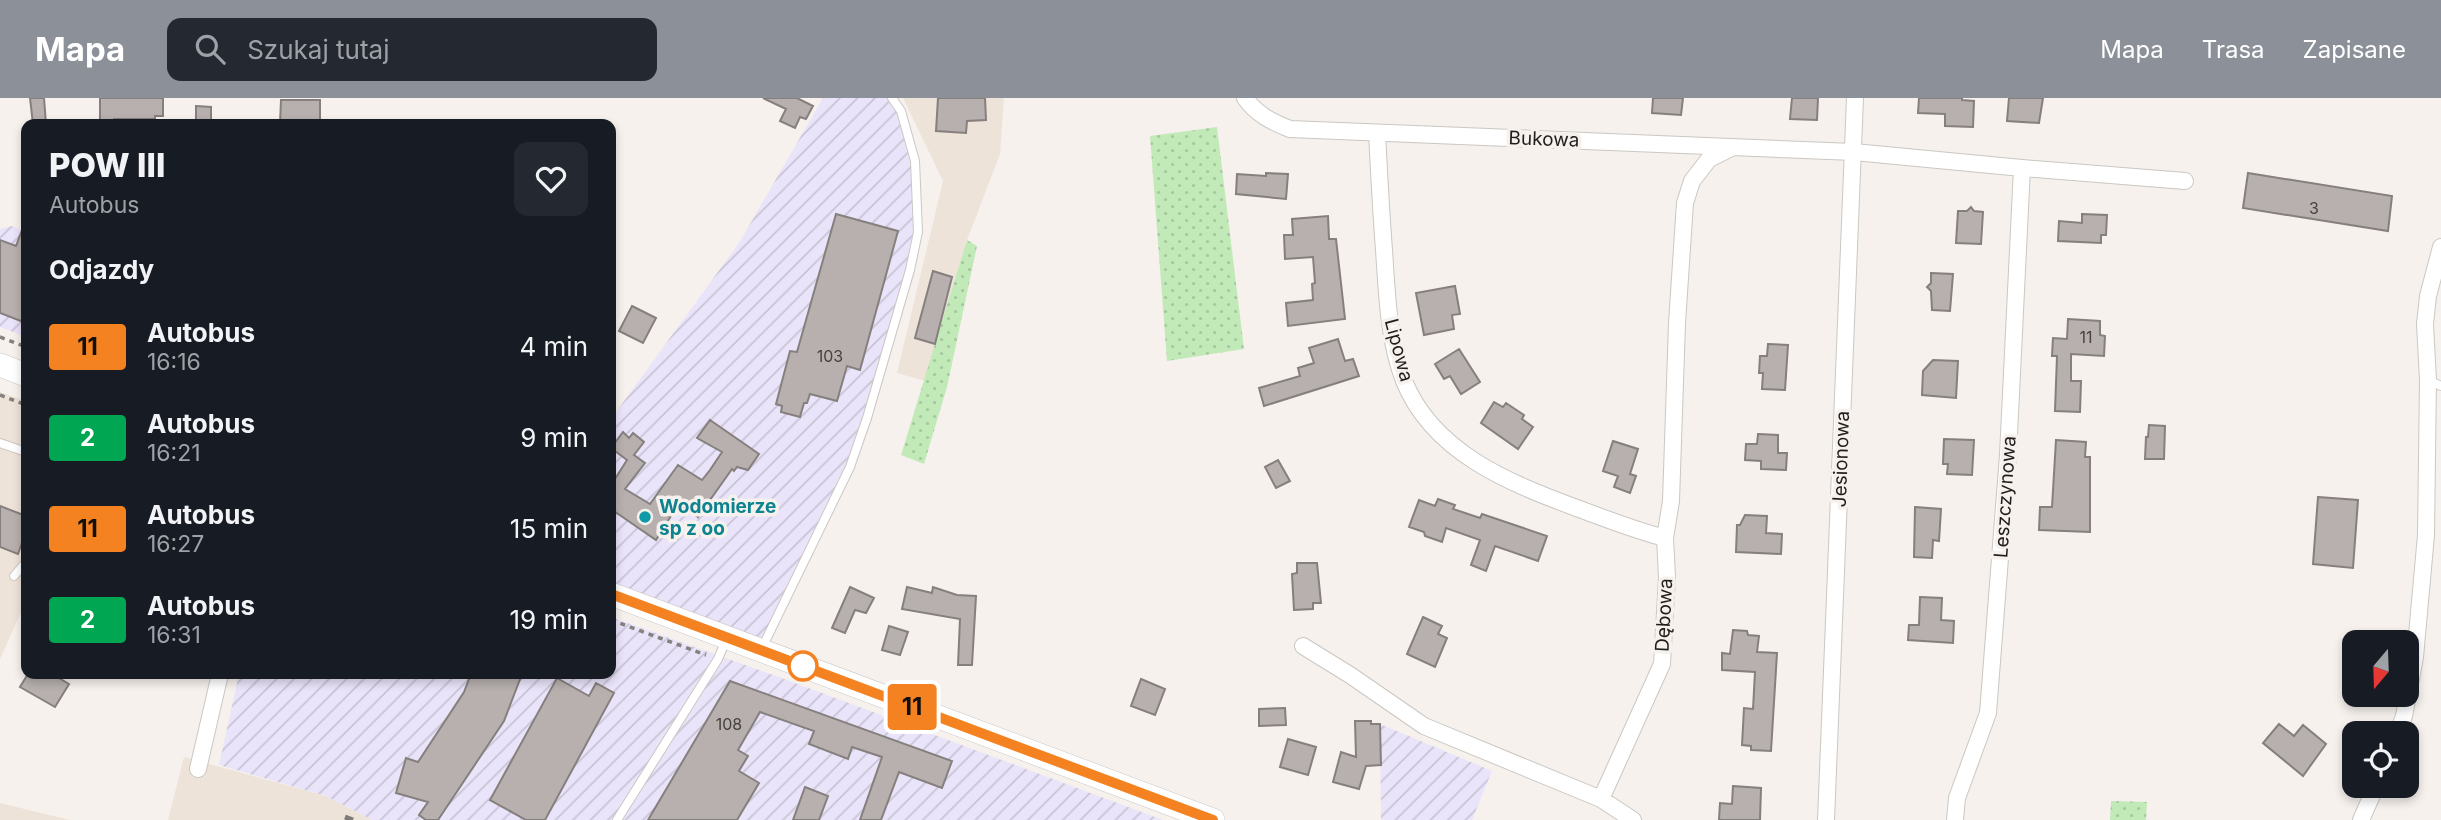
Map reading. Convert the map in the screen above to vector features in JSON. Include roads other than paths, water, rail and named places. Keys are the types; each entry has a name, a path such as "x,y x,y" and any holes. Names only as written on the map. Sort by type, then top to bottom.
{"main road":[{"path":"0,365 21,373"},
{"path":"616,596 1213,820"}],"street":[{"name":"Bukowa","path":"1245,98 1270,121 1290,129 1854,152"},
{"name":"Jesionowa","path":"1826,820 1855,98"},
{"name":"Lipowa","path":"1377,133 1386,292 1392,337 1405,381 1420,410 1441,436 1485,469 1526,489 1633,530 1665,538"},
{"name":"Dębowa","path":"1601,799 1662,664 1667,577 1665,538 1671,500 1677,323 1685,203 1692,181 1709,159 1733,147"},
{"path":"1854,152 2022,169 2185,181"},
{"name":"Leszczynowa","path":"1955,820 1957,798 1988,713 2008,456 2022,169"},
{"path":"2402,721 2417,643 2426,535 2434,383 2424,324 2428,296 2441,247"},
{"path":"1303,646 1424,726 1601,799 1633,820"},
{"path":"198,769 219,679"},
{"path":"2361,820 2371,798"}],"lane":[{"path":"762,650 849,467 867,418 911,270 918,232 915,161 901,111 892,98"},
{"path":"0,443 21,450"},
{"path":"14,576 21,568"},
{"path":"617,820 718,659 727,637"}],"railway":[{"path":"345,817 353,820"}],"place":[{"name":"Wodomierze sp z oo","path":"645,517"}]}
